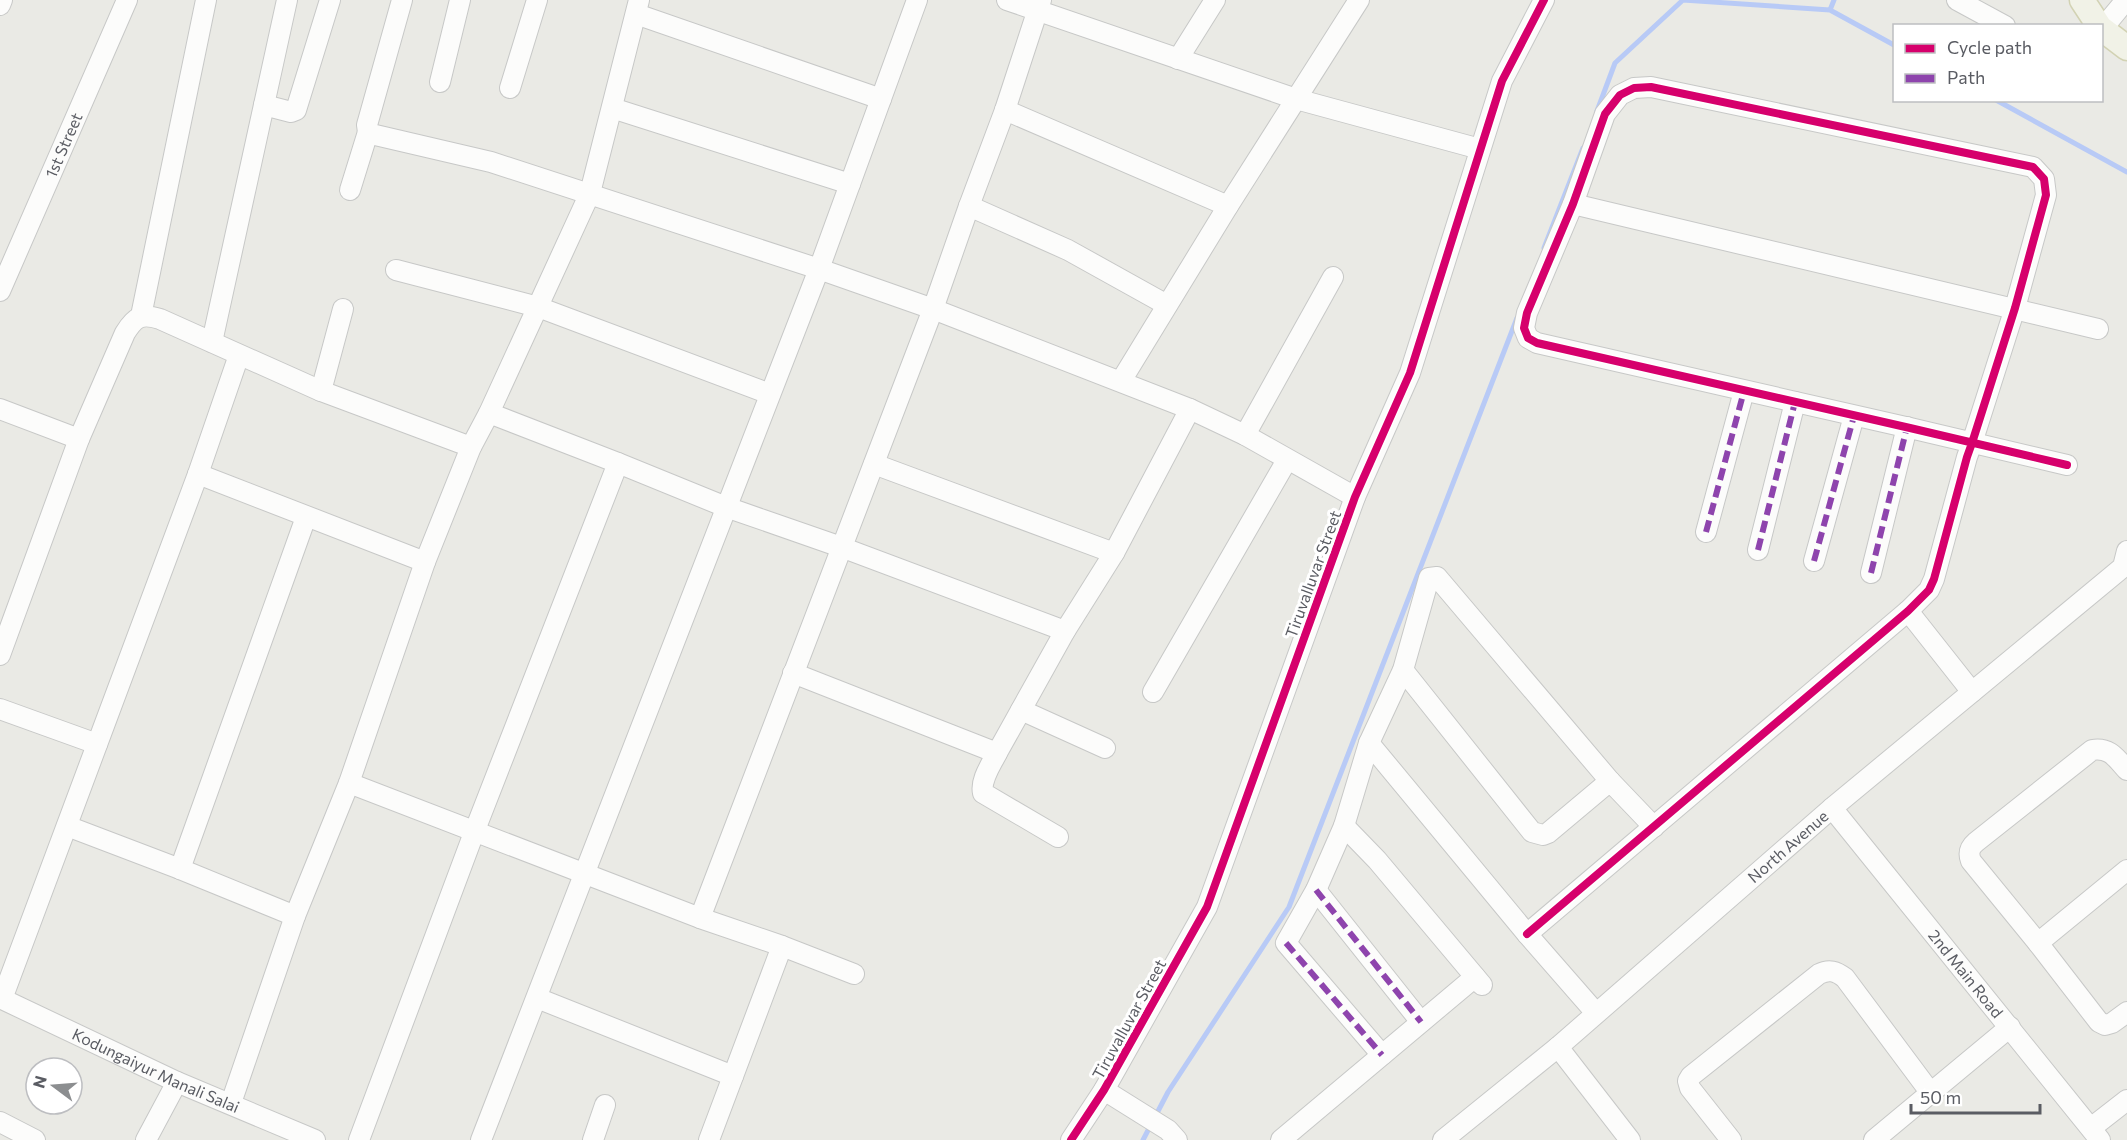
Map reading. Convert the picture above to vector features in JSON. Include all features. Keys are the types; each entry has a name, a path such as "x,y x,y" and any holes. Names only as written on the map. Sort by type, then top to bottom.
{"main road":[{"path":"2082,0 2098,24"},
{"path":"2103,30 2127,48"}],"street":[{"path":"0,5 2,0"},
{"name":"1st Street","path":"0,291 127,0"},
{"path":"141,316 206,0"},
{"path":"212,342 287,0"},
{"path":"264,105 291,112 296,110 330,0"},
{"path":"350,190 368,132 367,125 402,0"},
{"path":"440,82 460,0"},
{"path":"510,88 537,0"},
{"path":"481,1140 819,269 917,0"},
{"path":"1007,0 1039,5 1178,59 1296,99 1480,149"},
{"path":"1178,59 1215,0"},
{"path":"1121,381 1228,206 1359,0"},
{"name":"Tiruvalluvar Street","path":"1071,1140 1104,1090 1207,907 1355,497 1410,373 1502,81 1544,0"},
{"path":"1957,0 2001,24"},
{"path":"2103,26 2126,0"},
{"path":"700,918 933,309 1005,110 1039,5"},
{"path":"231,1103 295,916 349,783 425,562 471,447 489,413 590,193 638,7 881,99"},
{"path":"1527,934 1908,611 1929,590 1972,443 2015,308 2046,195 2044,179 2033,167 1652,87 1634,88 1620,95 1605,114 1573,204 1527,313 1524,328 1528,338 1537,343 1907,427 1972,443 2067,465"},
{"path":"612,108 850,184"},
{"path":"1005,110 1228,206"},
{"path":"368,132 491,162 590,193 933,309 1190,409 1245,435 1355,497"},
{"path":"1573,204 2098,329"},
{"path":"969,206 1068,250 1167,305"},
{"path":"396,270 538,307 770,394"},
{"path":"1245,435 1333,277"},
{"path":"321,391 343,309"},
{"path":"0,655 79,439 124,333 131,322 141,316 150,315 321,391 471,447"},
{"path":"1,998 198,474 239,355"},
{"path":"1706,532 1744,391"},
{"path":"1758,550 1795,402"},
{"path":"0,409 79,439"},
{"path":"1058,837 988,798 983,793 984,780 1065,631 1114,553 1190,409"},
{"path":"489,413 726,507 841,547 1065,631"},
{"path":"1814,561 1854,416"},
{"path":"1871,573 1907,427"},
{"path":"1153,692 1287,460"},
{"path":"359,1140 475,830 618,463"},
{"path":"874,464 1114,553"},
{"path":"198,474 425,562"},
{"path":"180,869 306,517"},
{"name":"North Avenue","path":"1443,1140 1558,1047 1832,808 2126,563"},
{"path":"1382,1055 1286,943 1317,890 1344,826 1369,743 1403,670 1427,581 1433,576 1437,577 1610,781 1654,827"},
{"path":"1908,611 1972,692"},
{"path":"1403,670 1532,832 1543,835 1548,833 1610,781"},
{"path":"793,673 997,753"},
{"path":"0,709 97,744"},
{"path":"1021,710 1105,748"},
{"path":"1369,743 1596,1014"},
{"path":"2127,770 2110,751 2101,748 2092,750 1971,846 1968,855 2099,1022 2105,1025 2112,1023 2127,1012"},
{"path":"349,783 586,872 700,918 854,974"},
{"name":"2nd Main Road","path":"1832,808 2095,1134"},
{"path":"67,826 295,916"},
{"path":"1281,1140 1421,1022 1478,981 1377,860 1344,826"},
{"path":"2038,943 2127,870"},
{"path":"1317,890 1421,1022"},
{"path":"709,1140 782,946"},
{"path":"1731,1140 1690,1088 1688,1081 1691,1076 1825,971 1832,971 1845,978 1930,1092"},
{"name":"Kodungaiyur Manali Salai","path":"1,998 177,1082 315,1140"},
{"path":"537,998 733,1076"},
{"path":"1874,1140 2010,1027"},
{"path":"1558,1047 1630,1140"},
{"path":"146,1140 177,1082"},
{"path":"1104,1090 1173,1135"},
{"path":"2095,1134 2127,1100"},
{"path":"593,1140 605,1105"},
{"path":"0,1122 35,1140"}],"waterway":[{"path":"1597,111 1615,63 1683,0 1830,10 1893,44"},
{"path":"1830,10 1834,0"},
{"path":"2000,102 2127,172"},
{"path":"1544,248 1583,148"},
{"path":"1143,1140 1168,1092 1289,907 1517,318"}],"marked path":[{"path":"1706,532 1744,391"},
{"path":"1758,550 1795,402"},
{"path":"1814,561 1854,416"},
{"path":"1871,573 1907,427"},
{"path":"1316,890 1421,1022"},
{"path":"1286,943 1382,1055"}],"cycle path":[{"path":"1071,1140 1104,1090 1207,907 1355,497 1410,373 1502,81 1544,0"},
{"path":"1527,934 1908,611 1929,590 1967,457 1972,443 2015,308 2046,195 2044,179 2033,167 1651,87 1634,88 1620,95 1605,114 1573,204 1527,313 1524,328 1528,338 1537,343 1910,428 2067,465"}]}
